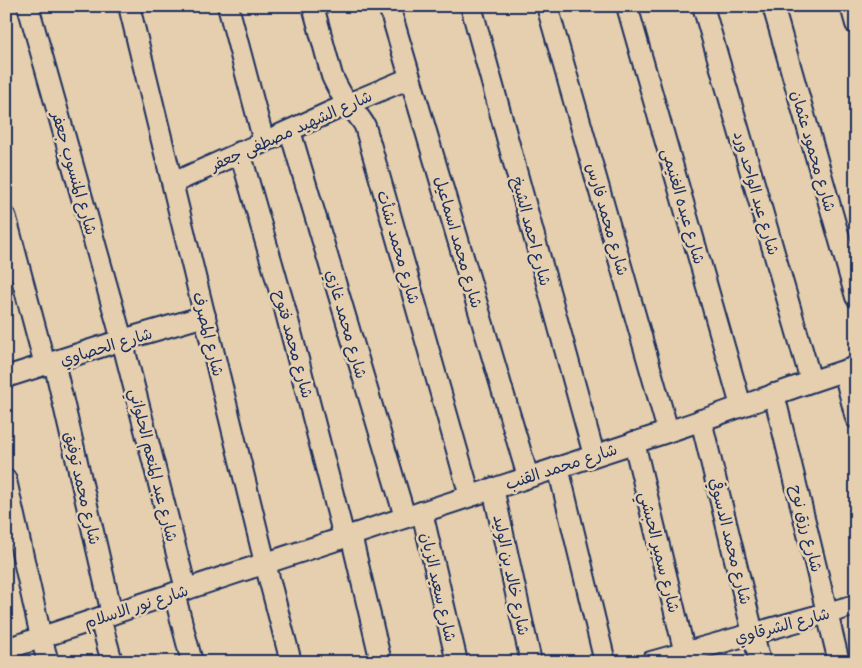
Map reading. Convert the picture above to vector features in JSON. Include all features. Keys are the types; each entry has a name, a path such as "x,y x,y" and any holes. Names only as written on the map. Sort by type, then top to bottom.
{"street":[{"name":"شارع المنسوب جعفر","path":"28,6 122,340"},
{"name":"شارع المصرف","path":"129,6 290,662"},
{"path":"228,6 264,142"},
{"name":"شارع محمد نشأت","path":"313,6 332,76 340,92 365,126 470,496"},
{"name":"شارع محمد اسماعيل","path":"389,6 528,477"},
{"name":"شارع احمد الشيخ","path":"470,6 594,455"},
{"name":"شارع محمد فارس","path":"547,6 668,431"},
{"name":"شارع عبده الغنيمى","path":"627,6 741,406"},
{"name":"شارع عبد الواحد ورد","path":"703,6 811,380"},
{"name":"شارع محمود عثمان","path":"772,6 856,297"},
{"path":"851,6 856,24"},
{"name":"شارع الشهيد مصطفى جعفر","path":"172,183 410,78"},
{"name":"شارع محمد غازي","path":"290,131 413,514"},
{"name":"شارع محمد فتوح","path":"240,152 348,536 381,662"},
{"name":"شارع محمد توفيق","path":"6,218 49,364 106,616 112,662"},
{"name":"شارع الحصاوي","path":"6,377 205,316"},
{"name":"شارع عبد المنعم الحلواني","path":"122,340 180,591 192,662"},
{"path":"850,369 856,418"},
{"name":"شارع محمد القنب","path":"265,562 668,431 811,380 850,369"},
{"name":"شارع رزق نوح","path":"774,394 839,662"},
{"name":"شارع محمد الدسوقي","path":"701,420 760,662"},
{"name":"شارع سمير الحبشي","path":"634,442 686,657"},
{"path":"558,467 605,662"},
{"path":"6,480 48,662"},
{"name":"شارع خالد بن الوليد","path":"493,488 531,662"},
{"name":"شارع سعيد الزيان","path":"413,514 457,662"},
{"name":"شارع نور الاسلام","path":"6,649 265,562"},
{"name":"شارع الشرقاوي","path":"651,662 686,657 754,633 856,605"}]}
